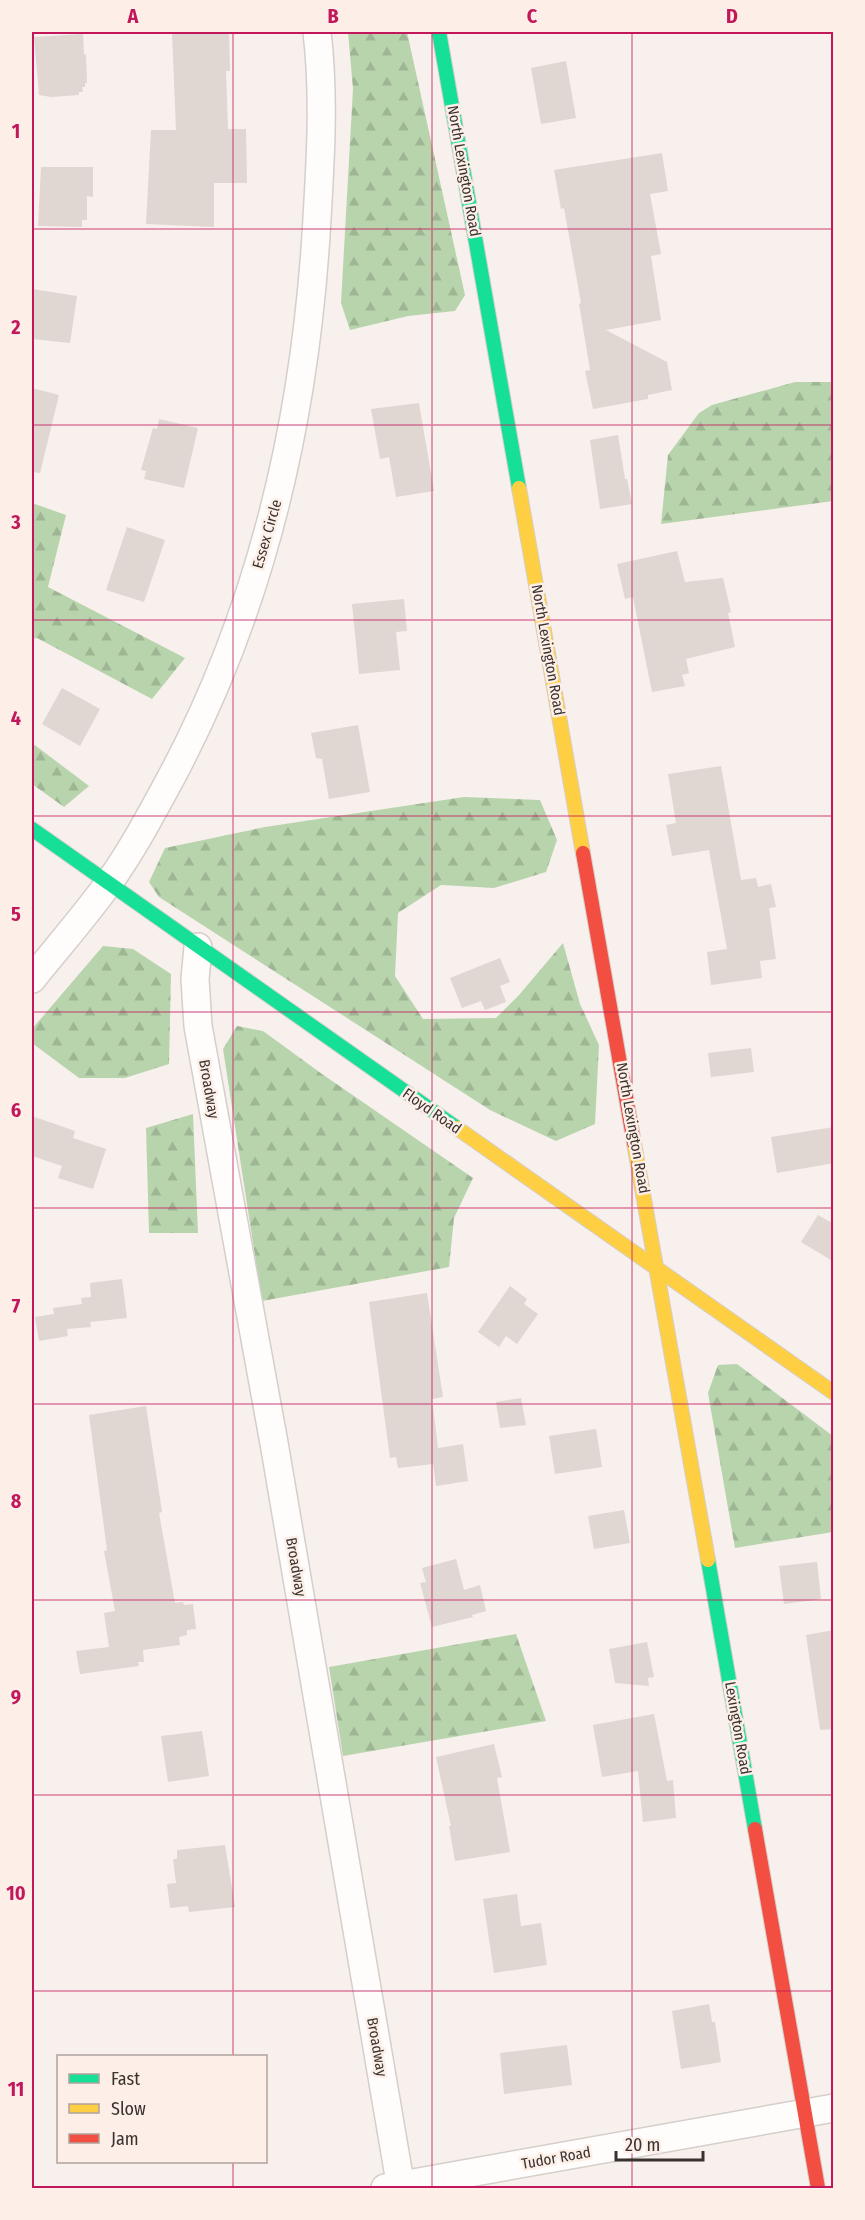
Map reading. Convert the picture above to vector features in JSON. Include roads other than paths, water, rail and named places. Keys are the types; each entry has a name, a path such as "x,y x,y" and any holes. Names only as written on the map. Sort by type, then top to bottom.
{"street":[{"name":"Essex Circle","path":"32,979 109,883 162,795 215,689 245,606 282,481 304,368 311,306 320,166 321,102 317,32"},
{"name":"North Lexington Road","path":"439,32 658,1268"},
{"name":"Floyd Road","path":"32,829 834,1393"},
{"name":"Broadway","path":"198,947 195,979 199,1035 274,1443 396,2188"},
{"name":"Lexington Road","path":"658,1268 818,2188"},
{"name":"Tudor Road","path":"396,2188 834,2108"}]}
